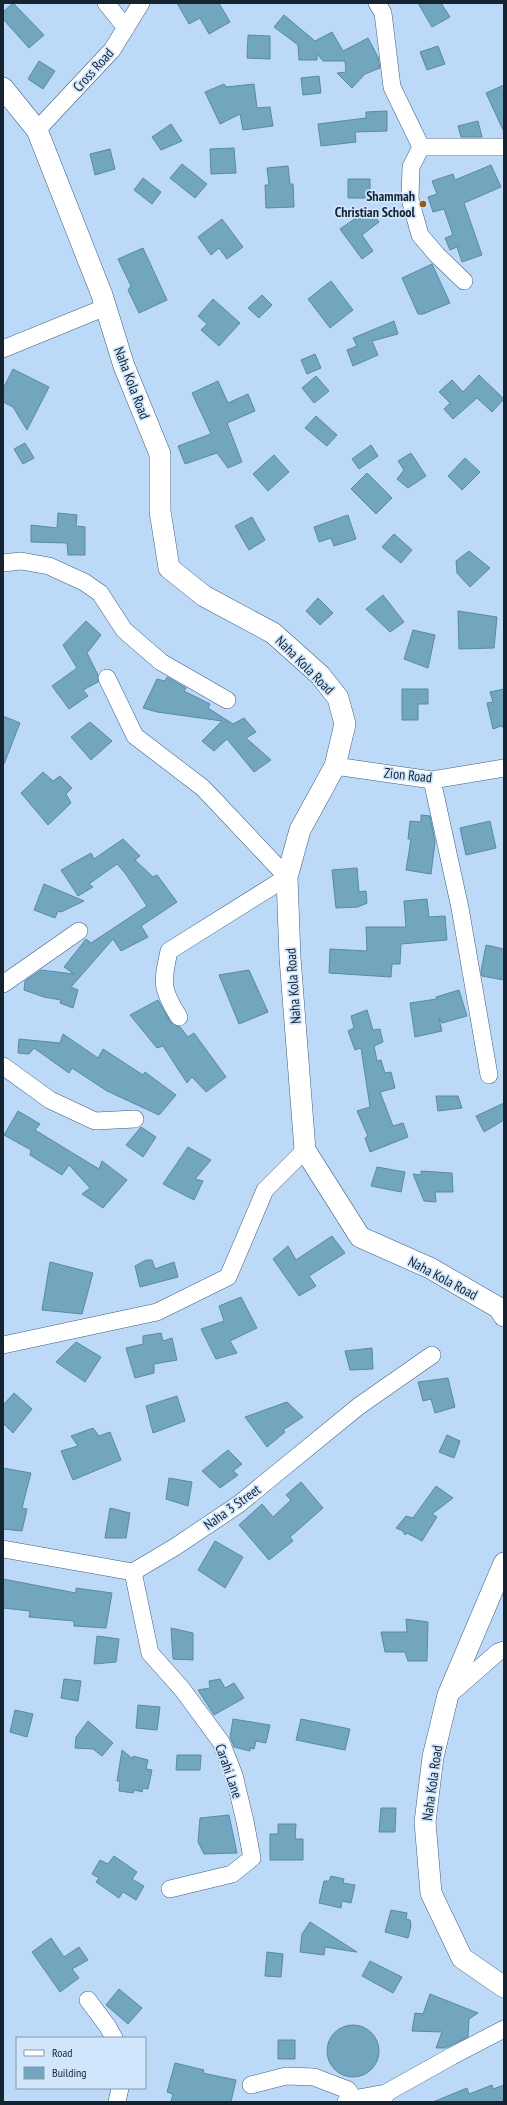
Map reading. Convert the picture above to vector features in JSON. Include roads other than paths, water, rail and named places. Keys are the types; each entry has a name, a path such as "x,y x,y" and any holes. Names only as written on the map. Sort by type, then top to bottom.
{"street":[{"path":"106,3 126,28"},
{"name":"Cross Road","path":"38,130 112,50 141,3"},
{"path":"377,3 383,13 392,87 421,147"},
{"name":"Naha Kola Road","path":"3,88 38,130 106,307 124,366 160,454 160,512 169,568 204,596 273,633 320,675 338,698 345,724 335,766 300,830 287,878 290,958 305,1150 360,1237 430,1268 499,1308 504,1316"},
{"path":"421,147 504,147"},
{"path":"421,147 412,167 410,199 420,235 437,255 464,281"},
{"path":"3,350 106,307"},
{"path":"3,563 21,561 49,566 84,582 100,593 124,630 161,662 227,700"},
{"path":"107,678 135,736 203,788 287,878 169,951 163,978 166,997 179,1018"},
{"name":"Zion Road","path":"335,766 432,780 504,768"},
{"path":"432,780 460,908 489,1075"},
{"path":"3,984 79,931"},
{"path":"3,1066 50,1100 95,1121 135,1119"},
{"path":"3,1345 157,1312 228,1277 265,1190 305,1150"},
{"name":"Naha 3 Street","path":"133,1572 175,1547 239,1504 359,1406 432,1355"},
{"path":"3,1548 133,1572"},
{"name":"Naha Kola Road","path":"504,1563 448,1695 433,1757 425,1822 431,1893 462,1958 504,1987"},
{"name":"Carahi Lane","path":"133,1572 150,1652 182,1688 221,1742 234,1774 252,1858 232,1874 170,1889"},
{"path":"448,1695 498,1652 504,1650"},
{"path":"88,2000 113,2037"},
{"path":"251,2085 286,2076 314,2077 348,2090 350,2100 384,2098 452,2056 504,2029"},
{"path":"117,2102 120,2089"}],"place":[{"name":"Shammah Christian School","path":"423,204"}]}
